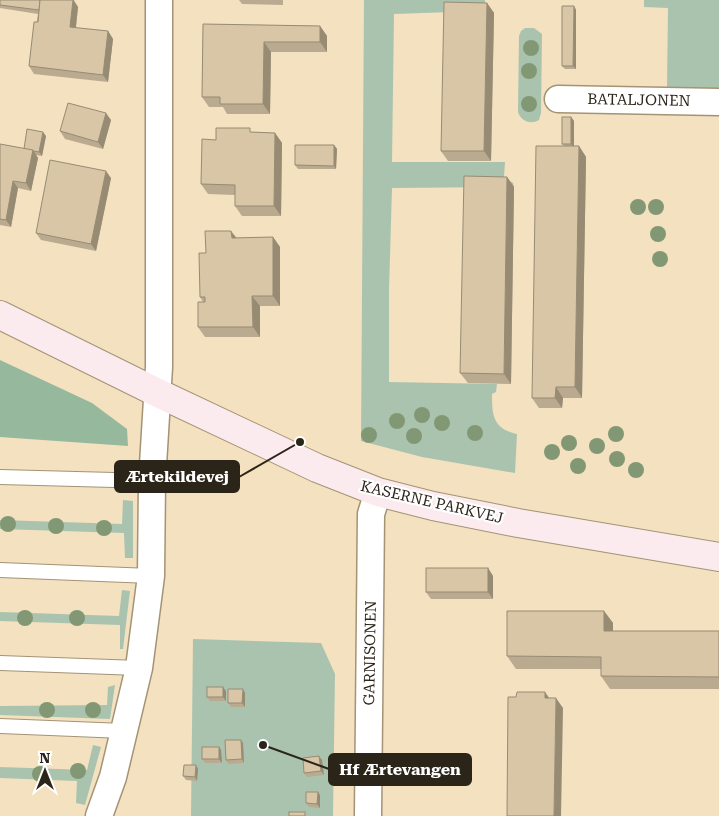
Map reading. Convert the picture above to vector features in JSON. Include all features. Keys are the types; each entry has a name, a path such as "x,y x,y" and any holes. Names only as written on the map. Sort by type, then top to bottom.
{"street":[{"path":"99,816 113,777 139,668 151,576 152,481 158,393 160,0"},
{"name":"BATALJONEN","path":"558,99 719,102"},
{"name":"KASERNE PARKVEJ","path":"0,315 158,393 317,468 378,492 433,506 518,523 719,557"},
{"name":"GARNISONEN","path":"368,816 371,514 378,492"}],"lane":[{"path":"0,477 152,481"},
{"path":"0,570 151,576"},
{"path":"0,663 139,668"},
{"path":"0,726 124,731"}],"green space":[{"path":"364,0 485,0 485,8 451,12 394,14 392,162 505,162 504,177 513,183 514,187 392,188 389,382 497,384 496,392 492,394 496,420 503,429 517,434 515,473 422,457 361,441"},
{"path":"644,0 719,0 719,90 667,88 668,8 644,7"},
{"path":"525,28 534,28 542,34 541,113 539,120 532,122 524,120 518,112 519,36"},
{"path":"0,360 92,403 127,429 128,446 0,437"},
{"path":"123,500 133,501 133,558 125,558 124,533 0,529 0,520 122,524"},
{"path":"122,590 130,591 123,649 120,649 120,625 0,621 0,612 119,616"},
{"path":"193,639 321,643 335,674 333,816 191,816"},
{"path":"115,685 110,719 0,715 0,706 107,705 108,687"},
{"path":"93,745 101,747 85,805 76,803 77,781 0,778 0,767 87,770"}],"building":[{"path":"0,0 40,0 39,10 0,5"},
{"path":"40,0 73,0 70,27 108,31 103,75 29,66 34,22 38,22"},
{"path":"444,2 487,3 484,151 441,151"},
{"path":"562,6 574,6 573,66 562,66"},
{"path":"203,24 320,26 320,42 264,42 263,104 220,104 220,97 202,97"},
{"path":"68,103 106,113 98,142 60,131"},
{"path":"562,117 571,117 571,144 562,144"},
{"path":"216,128 250,128 250,132 275,133 274,206 235,206 235,185 201,184 202,139 216,140"},
{"path":"27,129 43,132 39,152 24,149"},
{"path":"0,144 33,150 26,183 13,181 6,220 0,219"},
{"path":"295,145 334,145 334,166 295,165"},
{"path":"536,146 579,146 575,387 556,387 555,398 532,398"},
{"path":"50,160 106,171 91,244 36,233"},
{"path":"464,176 507,177 504,374 460,373"},
{"path":"205,231 231,231 232,238 273,237 273,296 252,296 253,327 198,327 198,302 205,302 205,297 200,297 199,253 206,253"},
{"path":"426,568 488,568 488,592 426,592"},
{"path":"507,611 604,611 604,631 719,631 719,677 601,676 601,657 507,656"},
{"path":"207,687 223,687 223,697 207,697"},
{"path":"228,689 243,689 242,703 228,703"},
{"path":"517,692 545,692 545,698 556,698 554,816 507,816 508,697 516,697"},
{"path":"225,740 241,740 242,759 226,760"},
{"path":"202,747 219,747 219,759 202,759"},
{"path":"319,756 321,771 304,773 303,758"},
{"path":"184,765 196,765 195,777 183,776"},
{"path":"306,792 318,792 317,804 306,803"},
{"path":"289,812 305,812 305,816 289,816"}],"place":[{"name":"Ærtekildevej","path":"300,442"},
{"name":"Hf Ærtevangen","path":"263,745"}]}
